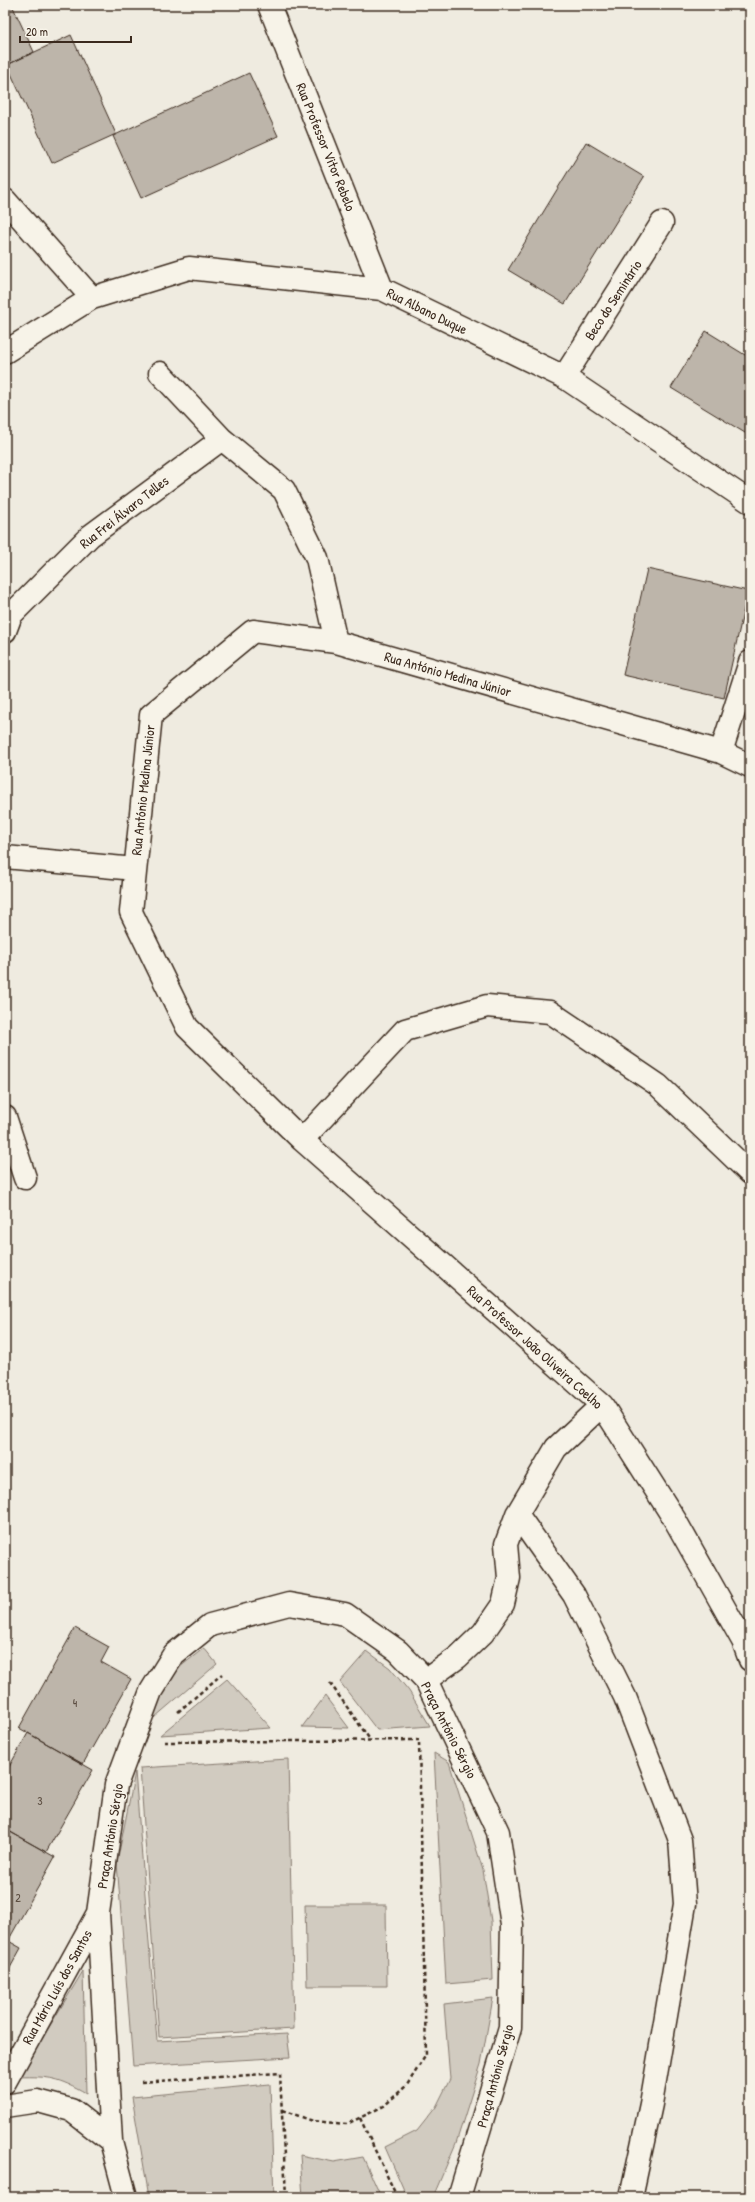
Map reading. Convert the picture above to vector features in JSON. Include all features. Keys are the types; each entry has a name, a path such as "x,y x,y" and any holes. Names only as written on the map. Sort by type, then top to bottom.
{"street":[{"name":"Rua Professor Vitor Rebelo","path":"269,5 382,289"},
{"path":"5,200 92,298"},
{"name":"Beco do Seminário","path":"564,377 662,223"},
{"name":"Rua Albano Duque","path":"5,352 92,298 190,268 382,289 564,377 750,502"},
{"path":"160,373 222,439 284,490 317,558 336,642"},
{"name":"Rua Frei Álvaro Telles","path":"5,631 11,615 90,536 222,439"},
{"name":"Rua António Medina Júnior","path":"302,1140 187,1027 131,912 150,715 253,631 336,642 721,752 750,766"},
{"path":"721,752 750,662"},
{"path":"5,857 135,869"},
{"path":"302,1140 405,1030 487,1006 550,1012 658,1084 750,1173"},
{"path":"5,1117 25,1178"},
{"name":"Rua Professor João Oliveira Coelho","path":"302,1140 602,1405 675,1520 743,1641 750,1660"},
{"path":"426,1680 458,1657 478,1638 503,1604 509,1578 506,1544 517,1514 556,1448 602,1405"},
{"path":"517,1514 574,1595 622,1690 680,1840 685,1904 651,2104 631,2197"},
{"name":"Praça António Sérgio","path":"126,2197 111,2141 98,1913 116,1785 151,1690 174,1654 210,1625 289,1604 346,1614 398,1651 426,1680 498,1832 512,1925 510,2028 459,2197"},
{"name":"Rua Mário Luís dos Santos","path":"5,2082 98,1913"},
{"path":"5,2106 38,2101 71,2110 111,2141"}],"path":[{"path":"176,1713 222,1674"},
{"path":"330,1683 372,1742"},
{"path":"282,2110 313,2121 347,2124 384,2106 407,2085 426,2055 419,1740"},
{"path":"158,1742 372,1742 426,1740"},
{"path":"142,2082 280,2073 286,2197"},
{"path":"360,2118 397,2197"}],"shaded area":[{"path":"204,1648 217,1664 148,1723 163,1691 180,1667"},
{"path":"367,1651 390,1668 409,1691 430,1726 377,1730 340,1682"},
{"path":"227,1679 271,1728 160,1735"},
{"path":"325,1696 349,1728 302,1727"},
{"path":"434,1753 449,1762 483,1870 491,1921 493,1980 446,1984"},
{"path":"288,1759 294,2029 159,2037 140,1768"},
{"path":"135,1772 157,2041 287,2034 290,2057 133,2066 117,1863"},
{"path":"305,1905 386,1905 387,1986 307,1986"},
{"path":"83,1971 86,2093 69,2084 54,2079 19,2077"},
{"path":"493,1998 481,2064 456,2143 433,2197 407,2197 385,2147 417,2131 436,2107 450,2079 444,2004"},
{"path":"270,2084 274,2197 149,2197 132,2097"},
{"path":"300,2155 334,2162 363,2157 381,2197 303,2197"}],"building":[{"path":"5,5 12,5 34,52 5,67"},
{"path":"71,35 116,134 52,163 7,65"},
{"path":"249,73 278,136 141,198 113,136"},
{"path":"586,142 644,177 565,304 508,270"},
{"path":"706,331 750,358 750,436 671,388"},
{"path":"647,569 748,591 724,698 623,675"},
{"path":"75,1628 109,1647 101,1662 131,1679 83,1764 19,1728"},
{"path":"28,1733 93,1770 46,1852 5,1829 5,1774"},
{"path":"5,1829 55,1857 8,1941 5,1939"},
{"path":"5,1939 21,1948 5,1977"}]}
